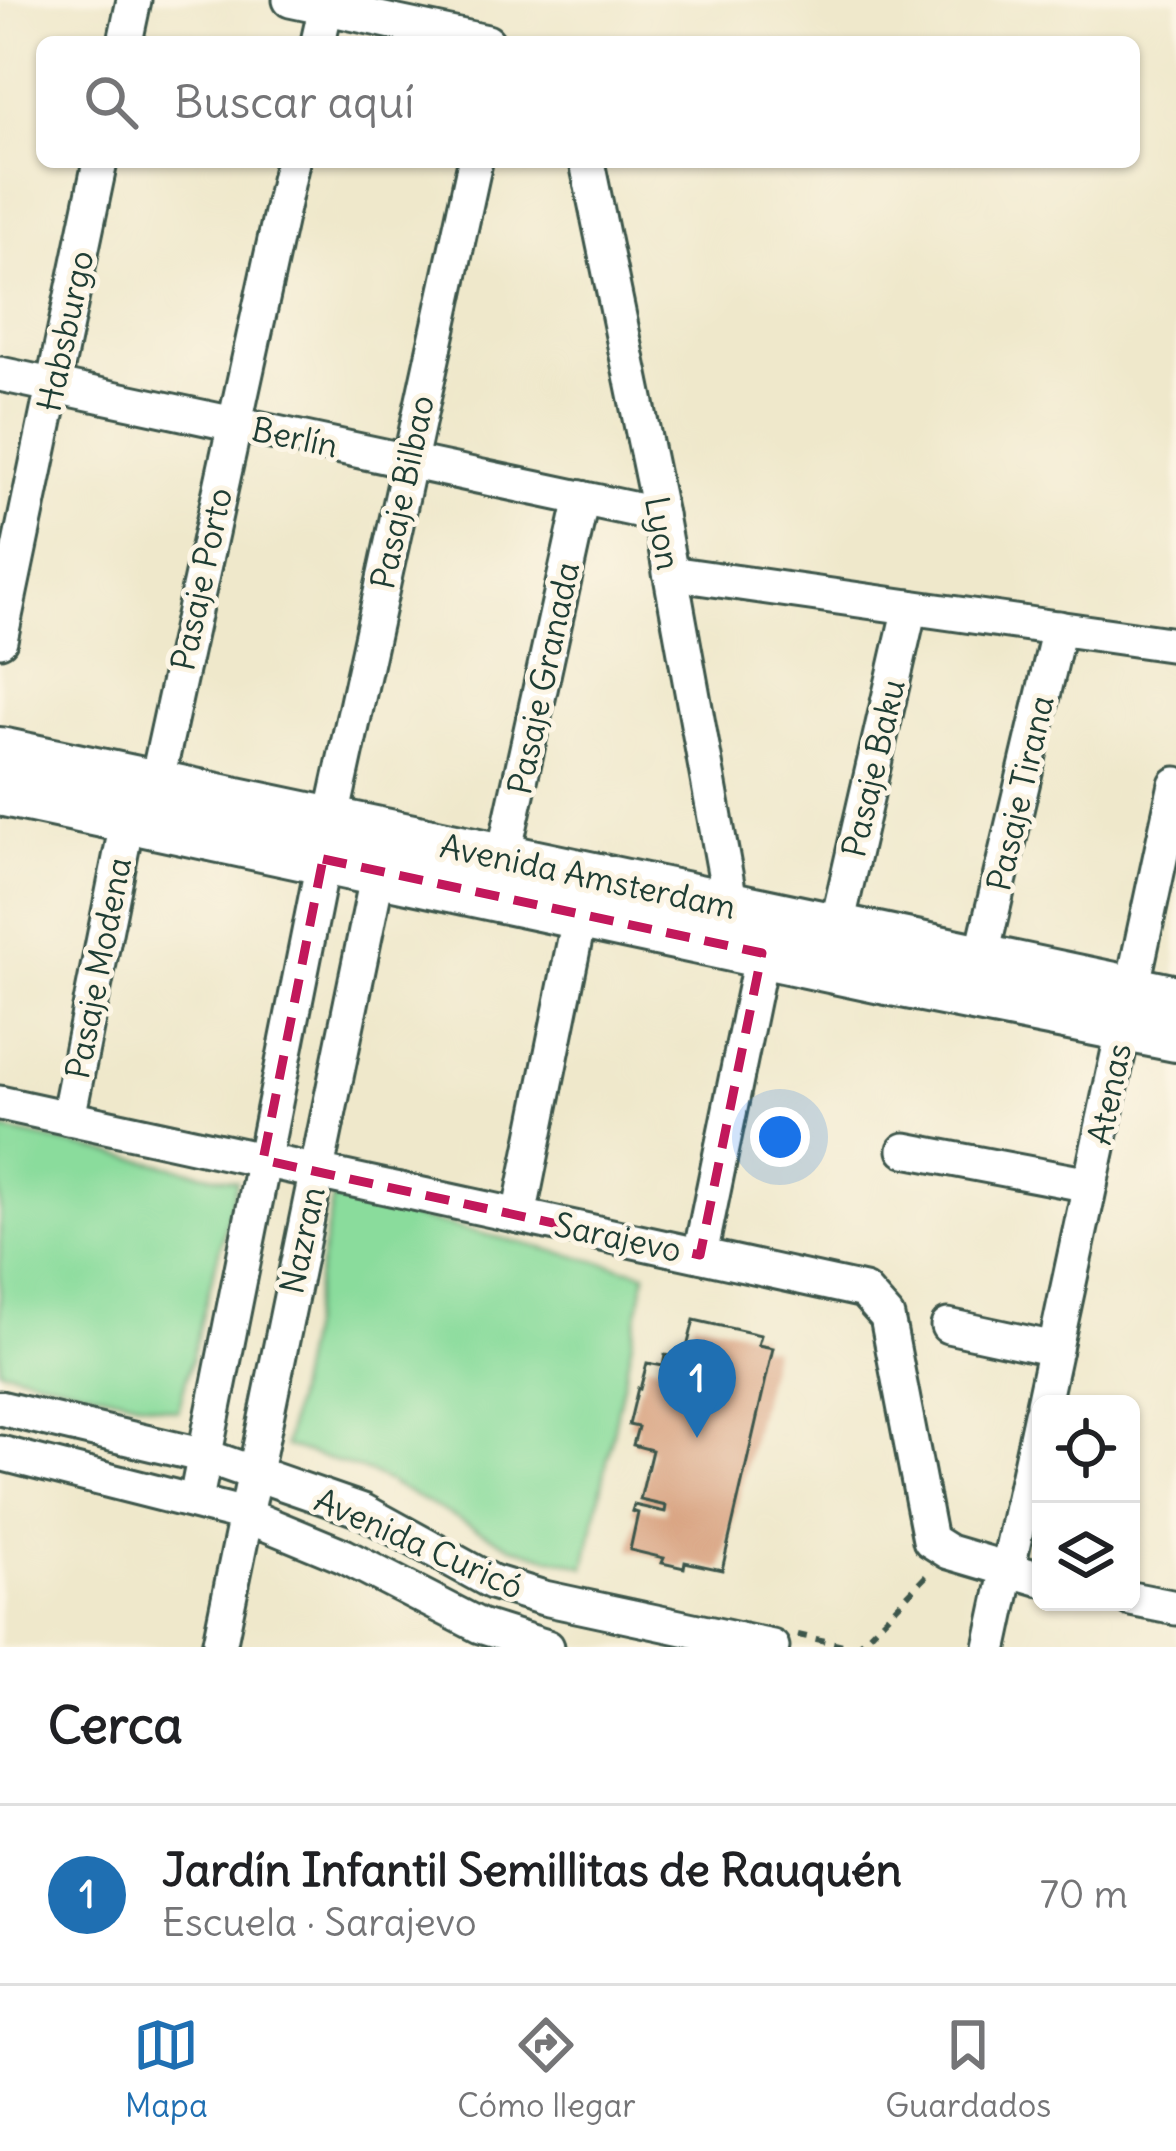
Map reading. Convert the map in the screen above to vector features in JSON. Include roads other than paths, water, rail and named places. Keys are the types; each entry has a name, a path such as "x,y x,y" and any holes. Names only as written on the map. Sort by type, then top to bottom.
{"street":[{"path":"126,36 134,0"},
{"path":"290,0 459,36"},
{"path":"319,36 326,8"},
{"name":"Habsburgo","path":"0,640 99,168"},
{"name":"Pasaje Porto","path":"142,801 235,424 291,168"},
{"name":"Pasaje Bilbao","path":"327,841 474,168"},
{"name":"Lyon","path":"588,168 660,515 731,906"},
{"name":"Berlín","path":"0,374 660,515"},
{"name":"Pasaje Granada","path":"503,858 582,499"},
{"path":"670,573 1176,645"},
{"name":"Pasaje Baku","path":"836,929 910,607"},
{"name":"Pasaje Tirana","path":"981,959 1059,628"},
{"name":"Avenida Amsterdam","path":"0,752 142,801 382,852 580,914 762,953 1144,1006"},
{"name":"Atenas","path":"1045,1395 1090,1185 1144,1006 1176,784"},
{"name":"Avenida Amsterdam","path":"0,790 142,801"},
{"name":"Pasaje Modena","path":"68,1118 142,801"},
{"name":"Nazran","path":"196,1499 327,841"},
{"name":"Avenida Amsterdam","path":"382,852 503,858 981,959 1144,1006 1176,1037"},
{"name":"Nazran","path":"219,1647 382,852"},
{"path":"519,1216 580,914"},
{"path":"700,1255 762,953"},
{"name":"Sarajevo","path":"0,1103 864,1291 887,1317 930,1540 1007,1572"},
{"path":"904,1150 1090,1185"},
{"path":"948,1326 1055,1349"},
{"name":"Avenida Curicó","path":"0,1408 205,1456 363,1511 492,1582 544,1598 772,1647"},
{"name":"Avenida Curicó","path":"0,1453 245,1515 344,1556 480,1626 548,1647"},
{"path":"991,1647 1032,1456"},
{"path":"1007,1572 1032,1577"},
{"path":"1140,1599 1175,1604"}],"place":[{"name":"Jardín Infantil Semillitas de Rauquén","path":"697,1438"}]}
